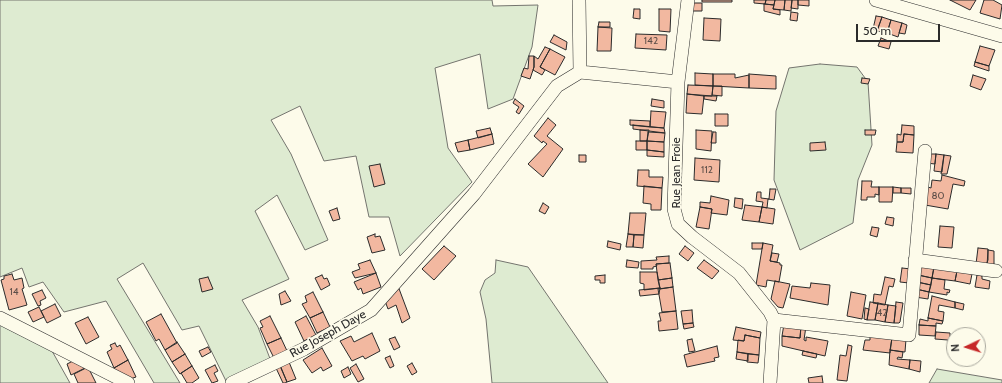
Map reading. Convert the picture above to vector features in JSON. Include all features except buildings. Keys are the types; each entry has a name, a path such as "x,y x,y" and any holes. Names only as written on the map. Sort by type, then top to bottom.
{"street":[{"path":"579,0 580,72 678,82"},
{"name":"Rue Jean Froie","path":"688,0 678,82 674,209 678,224 692,237 739,273 762,301 774,320"},
{"path":"876,0 1002,36"},
{"name":"Rue Joseph Daye","path":"232,383 304,349 372,310 474,194 557,86 580,72"},
{"path":"770,383 774,320 909,335 925,151"},
{"path":"915,260 996,271"},
{"path":"0,318 128,383"}],"green space":[{"path":"0,0 492,0 493,6 538,5 532,47 513,99 488,109 480,54 435,68 448,148 472,182 400,256 389,217 369,217 356,156 324,161 300,106 271,120 291,154 328,240 305,250 277,195 255,211 289,279 242,300 258,327 272,364 227,383 199,326 182,330 143,263 117,279 180,383 154,383 106,301 64,312 43,282 29,287 22,268 0,277"},
{"path":"820,64 857,67 868,82 872,145 858,180 853,223 800,250 774,180 776,111 789,68"},
{"path":"496,260 528,267 608,383 492,383 486,319 480,292 485,280 495,273"},
{"path":"0,319 47,342 70,383 0,383"},
{"path":"937,369 1002,380 1002,383 929,383"}]}
